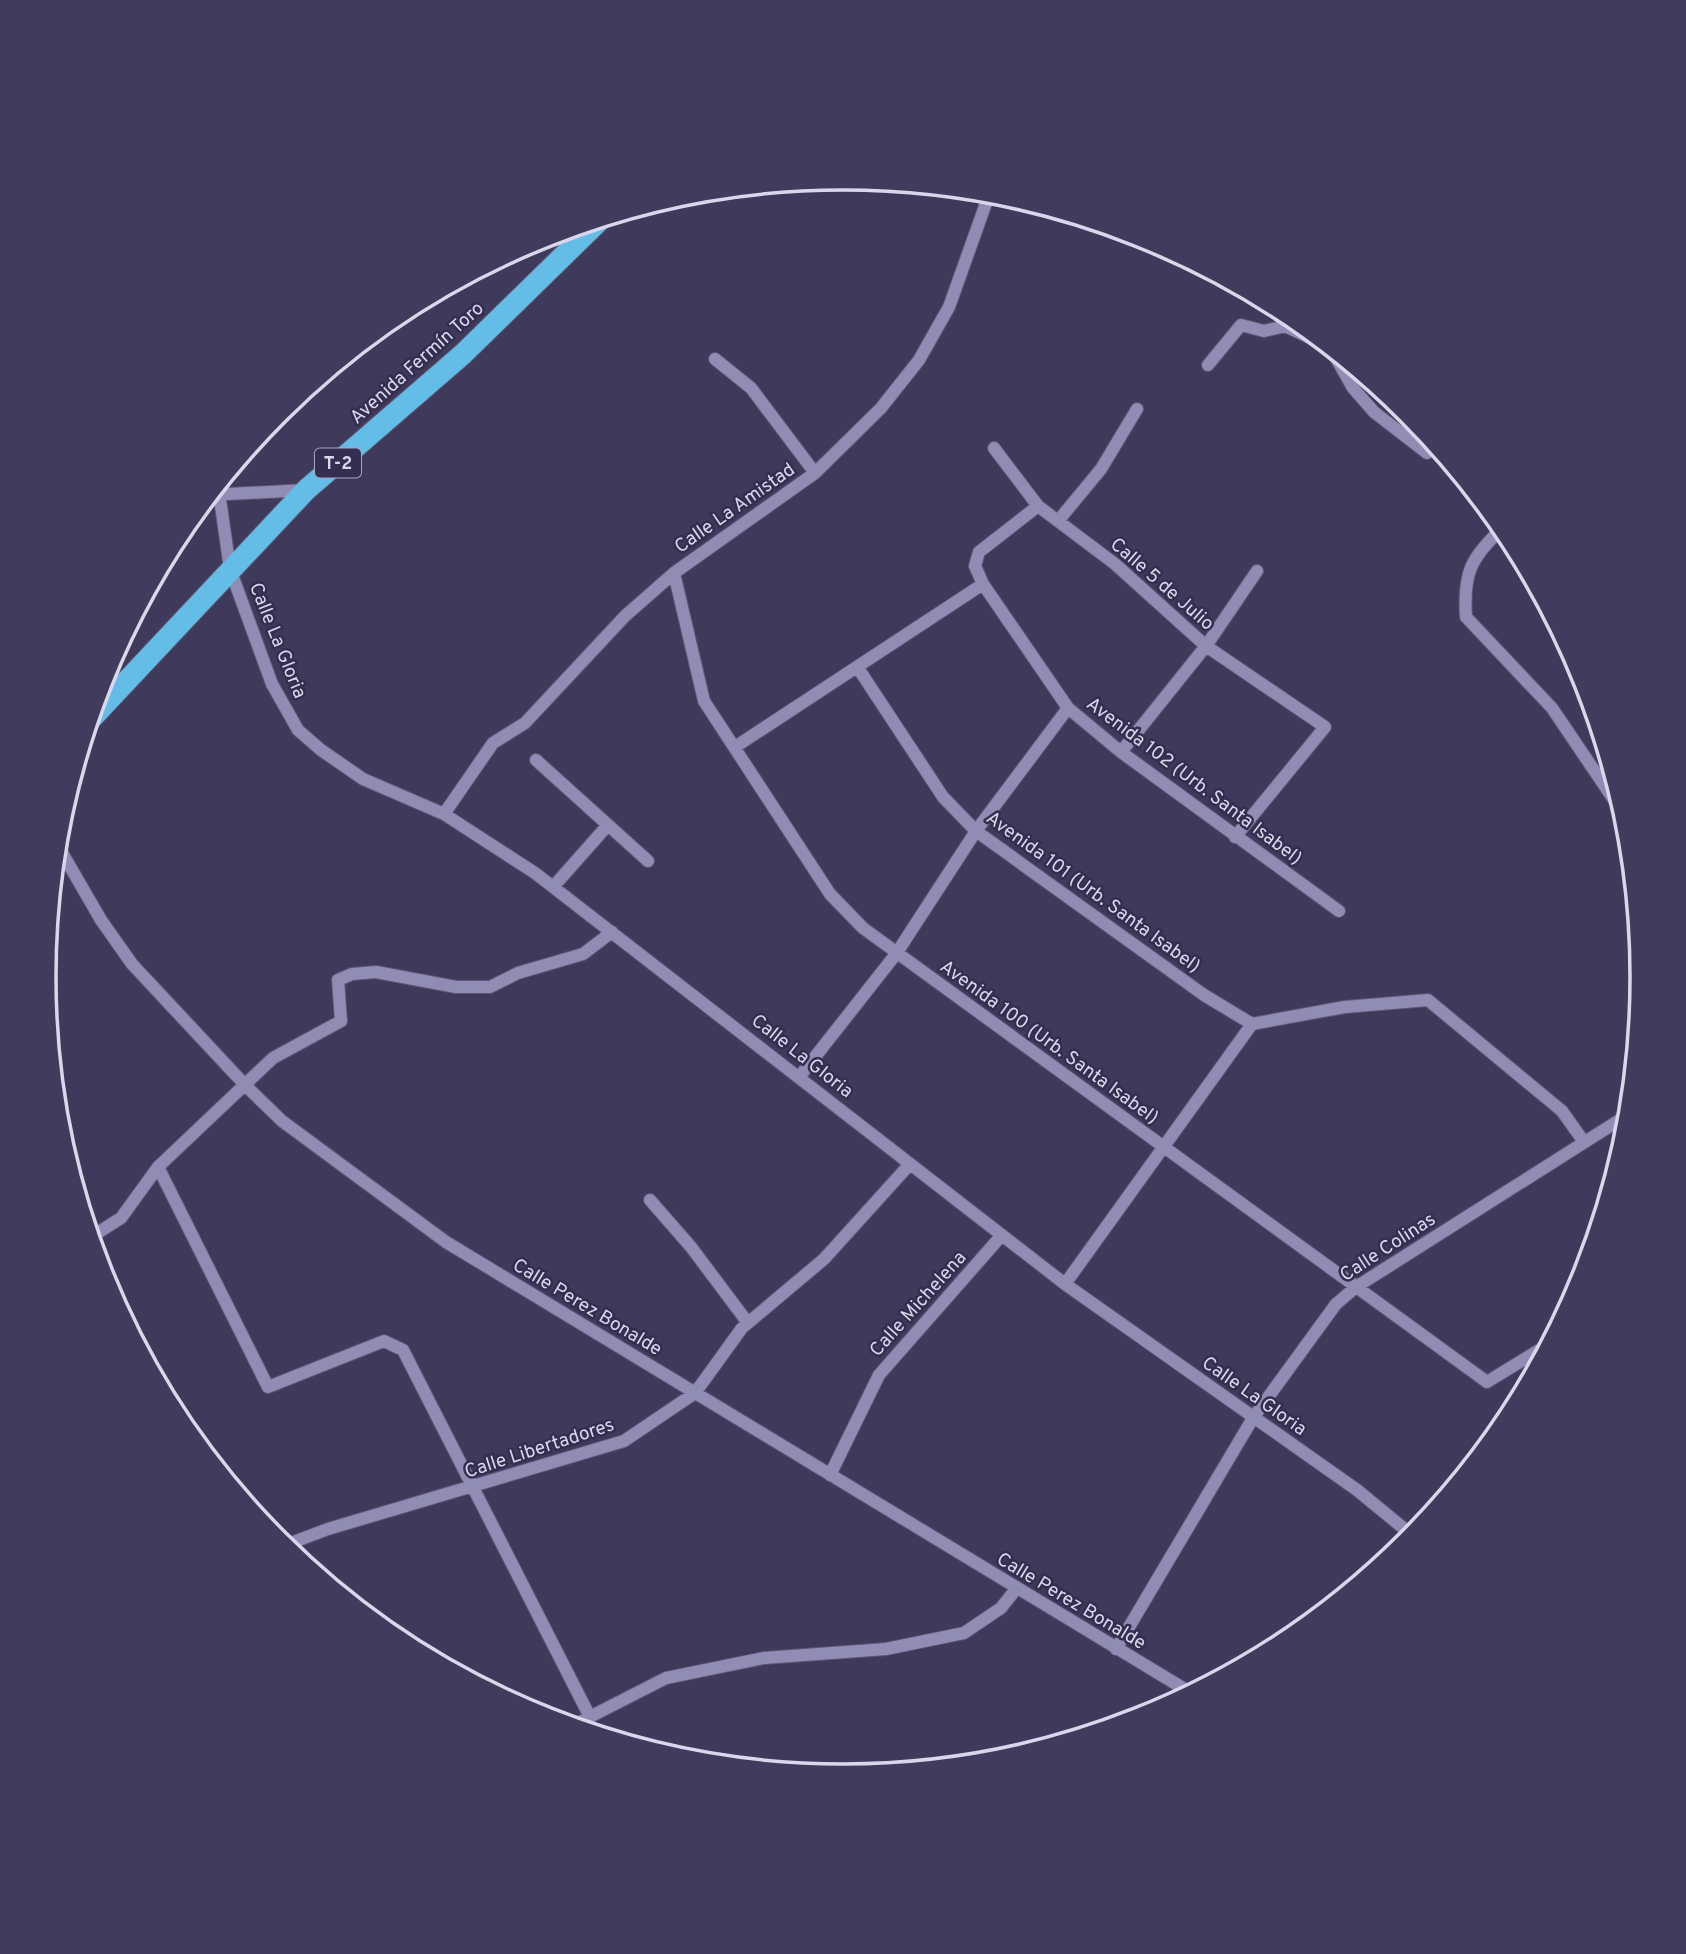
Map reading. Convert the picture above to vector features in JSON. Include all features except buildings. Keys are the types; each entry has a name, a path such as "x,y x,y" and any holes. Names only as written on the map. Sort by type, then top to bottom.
{"highway":[{"name":"Avenida Fermín Toro","path":"106,703 306,490 463,354 586,233"}],"street":[{"name":"Calle La Amistad","path":"444,814 493,743 525,723 625,616 674,573 815,473 881,408 919,360 949,307 986,203"},
{"path":"1208,365 1241,325 1264,331 1285,327"},
{"path":"715,359 751,388 815,473"},
{"path":"1344,371 1353,388 1374,412 1427,453"},
{"path":"1058,521 1101,469 1137,410"},
{"name":"Calle 5 de Julio","path":"994,448 1038,506 1115,564 1206,646 1325,727 1235,836"},
{"path":"225,491 306,490"},
{"name":"Calle La Gloria","path":"217,501 230,569 272,684 298,730 321,750 363,779 444,814 554,887 1065,1284 1357,1490 1404,1528"},
{"name":"Avenida 102 (Urb. Santa Isabel)","path":"1038,506 979,552 975,566 983,584 1068,708 1121,752 1339,911"},
{"path":"1494,536 1475,554 1464,590 1466,617 1552,708 1607,789"},
{"path":"1121,752 1206,646 1257,571"},
{"name":"Avenida 100 (Urb. Santa Isabel)","path":"674,573 704,701 830,894 863,928 1487,1382 1534,1353"},
{"path":"734,747 983,584"},
{"name":"Avenida 101 (Urb. Santa Isabel)","path":"858,668 943,797 976,831 1204,995 1252,1024"},
{"path":"800,1076 896,954 976,831 1068,708"},
{"path":"536,761 648,861"},
{"path":"554,887 608,825"},
{"name":"Calle Perez Bonalde","path":"65,859 101,920 132,964 282,1121 446,1242 1181,1687"},
{"path":"99,1232 121,1217 158,1167 273,1058 341,1021 338,980 352,974 376,972 456,987 490,987 518,973 583,954 612,932"},
{"path":"1065,1284 1252,1024 1345,1007 1428,1000 1562,1111 1584,1142"},
{"name":"Calle Colinas","path":"1116,1650 1253,1418 1336,1304 1356,1287 1616,1122"},
{"name":"Calle Libertadores","path":"296,1541 328,1529 625,1441 695,1394 748,1323 824,1259 909,1164"},
{"path":"158,1167 268,1387 384,1341 403,1350 589,1715"},
{"path":"650,1200 691,1247 748,1323"},
{"name":"Calle Michelena","path":"830,1475 879,1374 1002,1235"},
{"path":"583,1719 666,1678 764,1658 886,1649 964,1633 1001,1608 1016,1589"}]}
